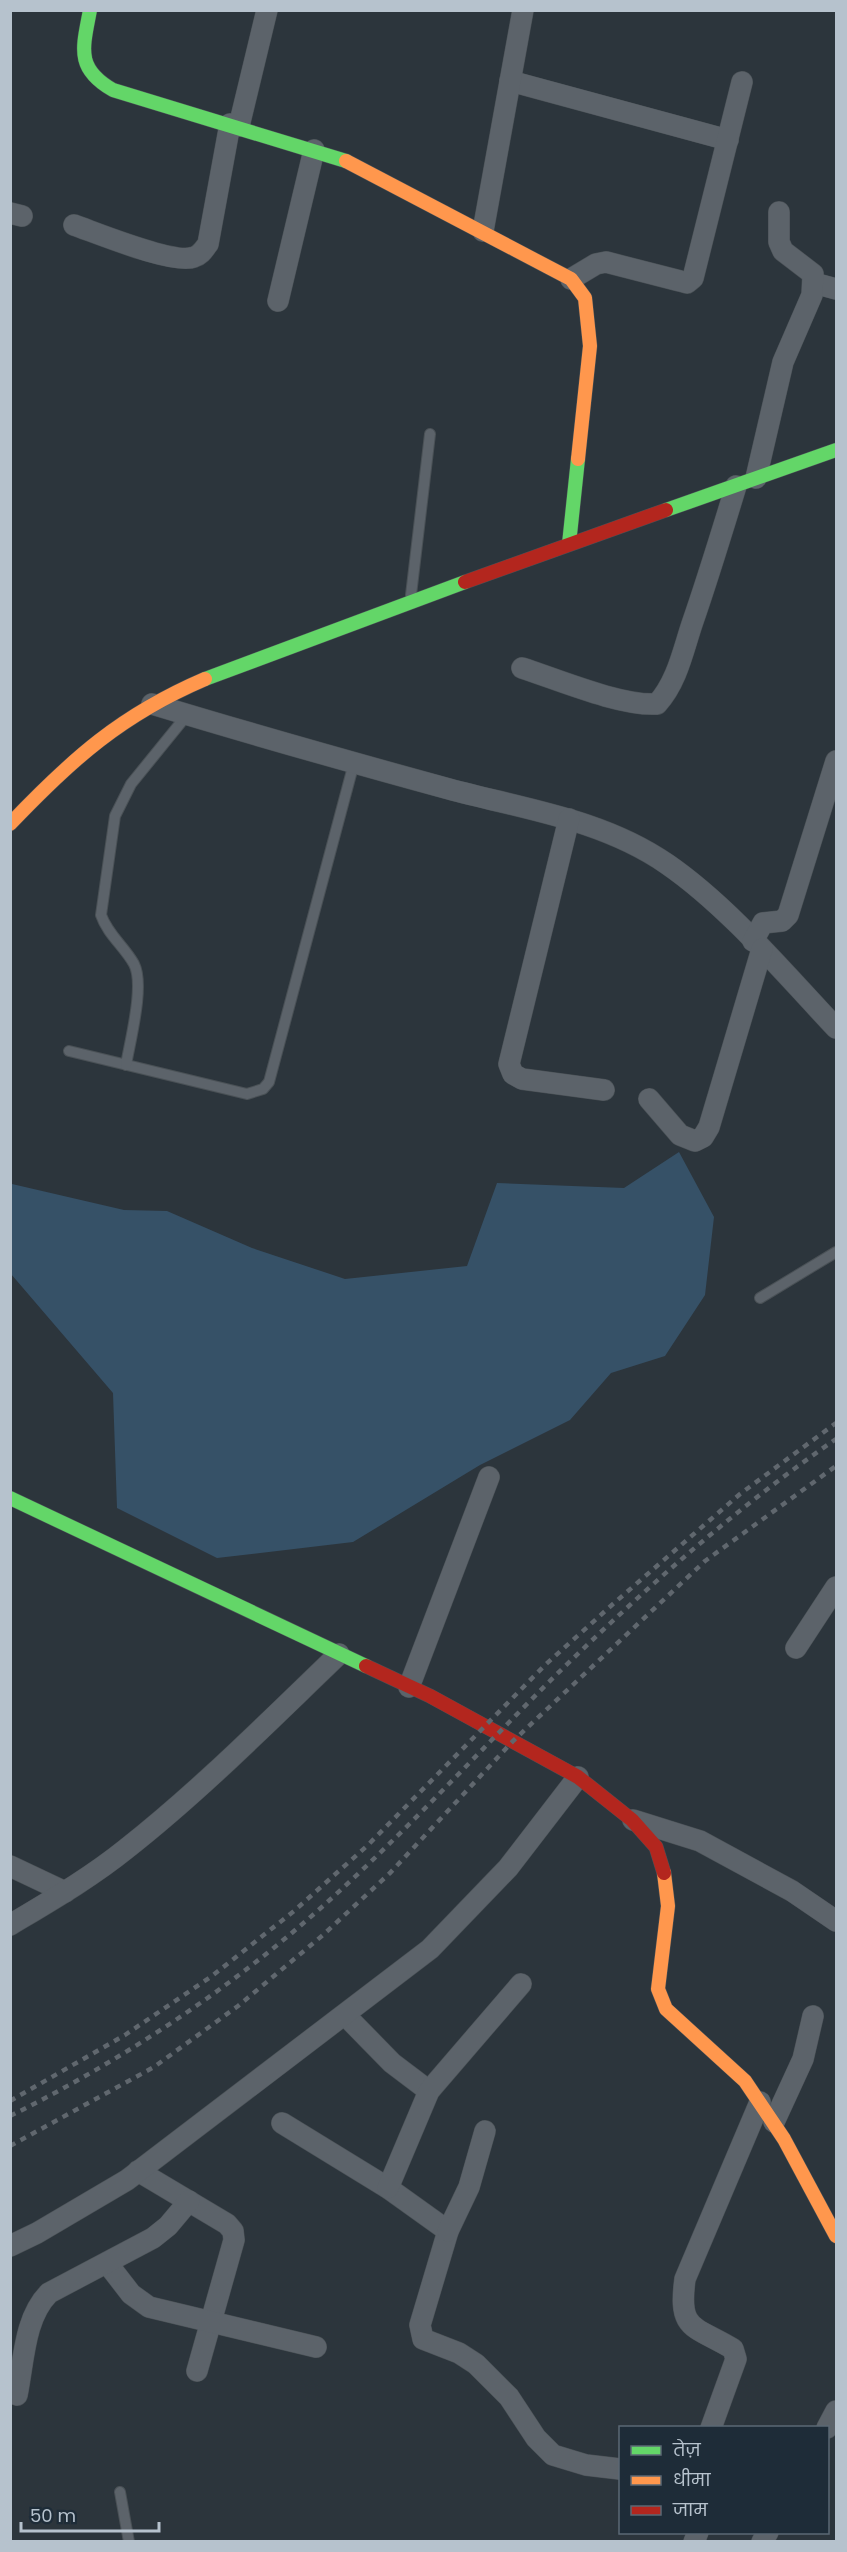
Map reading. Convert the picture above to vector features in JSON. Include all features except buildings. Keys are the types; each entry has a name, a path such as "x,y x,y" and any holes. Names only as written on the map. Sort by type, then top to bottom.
{"main road":[{"path":"90,10 83,49 85,67 93,80 113,90 234,125 349,162 571,279 585,298 590,346 569,544"},
{"path":"10,824 70,762 107,732 152,704 212,677 411,601 837,450"},
{"path":"10,1498 409,1687 578,1777 632,1820 656,1847 666,1879 668,1906 658,1989 666,2009 744,2081 760,2102 774,2122 837,2236"}],"street":[{"path":"74,225 166,256 193,258 201,253 208,244 234,125 267,10"},
{"path":"483,231 523,10"},
{"path":"510,81 728,140"},
{"path":"571,279 596,264 606,262 687,283 693,278 742,82"},
{"path":"278,301 314,150"},
{"path":"756,478 783,362 812,295 814,283 813,274 783,250 779,242 779,212"},
{"path":"814,283 837,289"},
{"path":"522,668 646,705 657,704 666,694 674,678 709,576 736,486"},
{"path":"152,704 354,763 569,819 622,838 667,864 758,945 837,1028"},
{"path":"649,1099 680,1135 695,1141 704,1137 709,1127 763,923 782,921 788,915 837,761"},
{"path":"569,819 509,1064 513,1074 522,1079 604,1090"},
{"path":"409,1687 489,1477"},
{"path":"796,1648 837,1587"},
{"path":"10,1925 65,1892 124,1851 176,1808 339,1654"},
{"path":"10,2246 89,2204 138,2171 346,2016 430,1949 481,1897 578,1777"},
{"path":"632,1820 700,1841 800,1895 837,1921"},
{"path":"10,1866 65,1892"},
{"path":"388,2188 429,2091 521,1984"},
{"path":"346,2016 392,2064 429,2091"},
{"path":"774,2122 803,2059 813,2016"},
{"path":"711,2426 736,2359 732,2349 692,2326 684,2316 682,2306 685,2279 760,2102"},
{"path":"282,2123 388,2188 448,2231"},
{"path":"485,2131 469,2187 448,2231 420,2325 423,2339 459,2353 476,2364 509,2397 536,2438 553,2455 586,2465 619,2469"},
{"path":"138,2171 227,2224 233,2231 234,2240 197,2371"},
{"path":"17,2395 33,2315 39,2303 50,2293 153,2238 168,2226 189,2201"},
{"path":"107,2263 140,2302 165,2312 316,2347"},
{"path":"828,2426 837,2411"}],"lane":[{"path":"411,601 430,434"},
{"path":"126,1065 139,983 136,967 107,930 101,915 115,816 131,784 187,715"},
{"path":"69,1051 247,1094 263,1089 269,1082 354,763"},
{"path":"760,1299 837,1252"},
{"path":"120,2492 129,2541"}],"water":[{"path":"679,1152 714,1217 705,1295 665,1356 611,1373 570,1420 480,1465 353,1542 217,1558 117,1508 113,1393 11,1274 12,1184 124,1210 167,1211 252,1248 345,1279 467,1266 497,1183 624,1188"}],"railway":[{"path":"10,2101 125,2035 212,1976 294,1911 368,1845 545,1665 740,1494 836,1423"},
{"path":"10,2116 127,2051 202,2002 273,1948 340,1891 622,1612 726,1522 836,1439"},
{"path":"10,2146 154,2067 238,2006 323,1935 390,1873 513,1741 705,1561 836,1466"}],"traffic: fast":[{"path":"90,10 84,46 87,65 92,74 113,90 346,161"},
{"path":"666,510 836,450"},
{"path":"569,544 578,459"},
{"path":"205,679 465,582"},
{"path":"10,1498 366,1666"}],"traffic: slow":[{"path":"346,161 571,279 585,298 590,346 578,459"},
{"path":"10,824 55,779 99,741 148,708 205,679"},
{"path":"664,1873 668,1906 658,1989 666,2009 745,2081 784,2139 836,2236"}],"traffic: jam":[{"path":"465,582 666,510"},
{"path":"366,1666 430,1696 578,1777 632,1820 656,1847 664,1873"}]}
